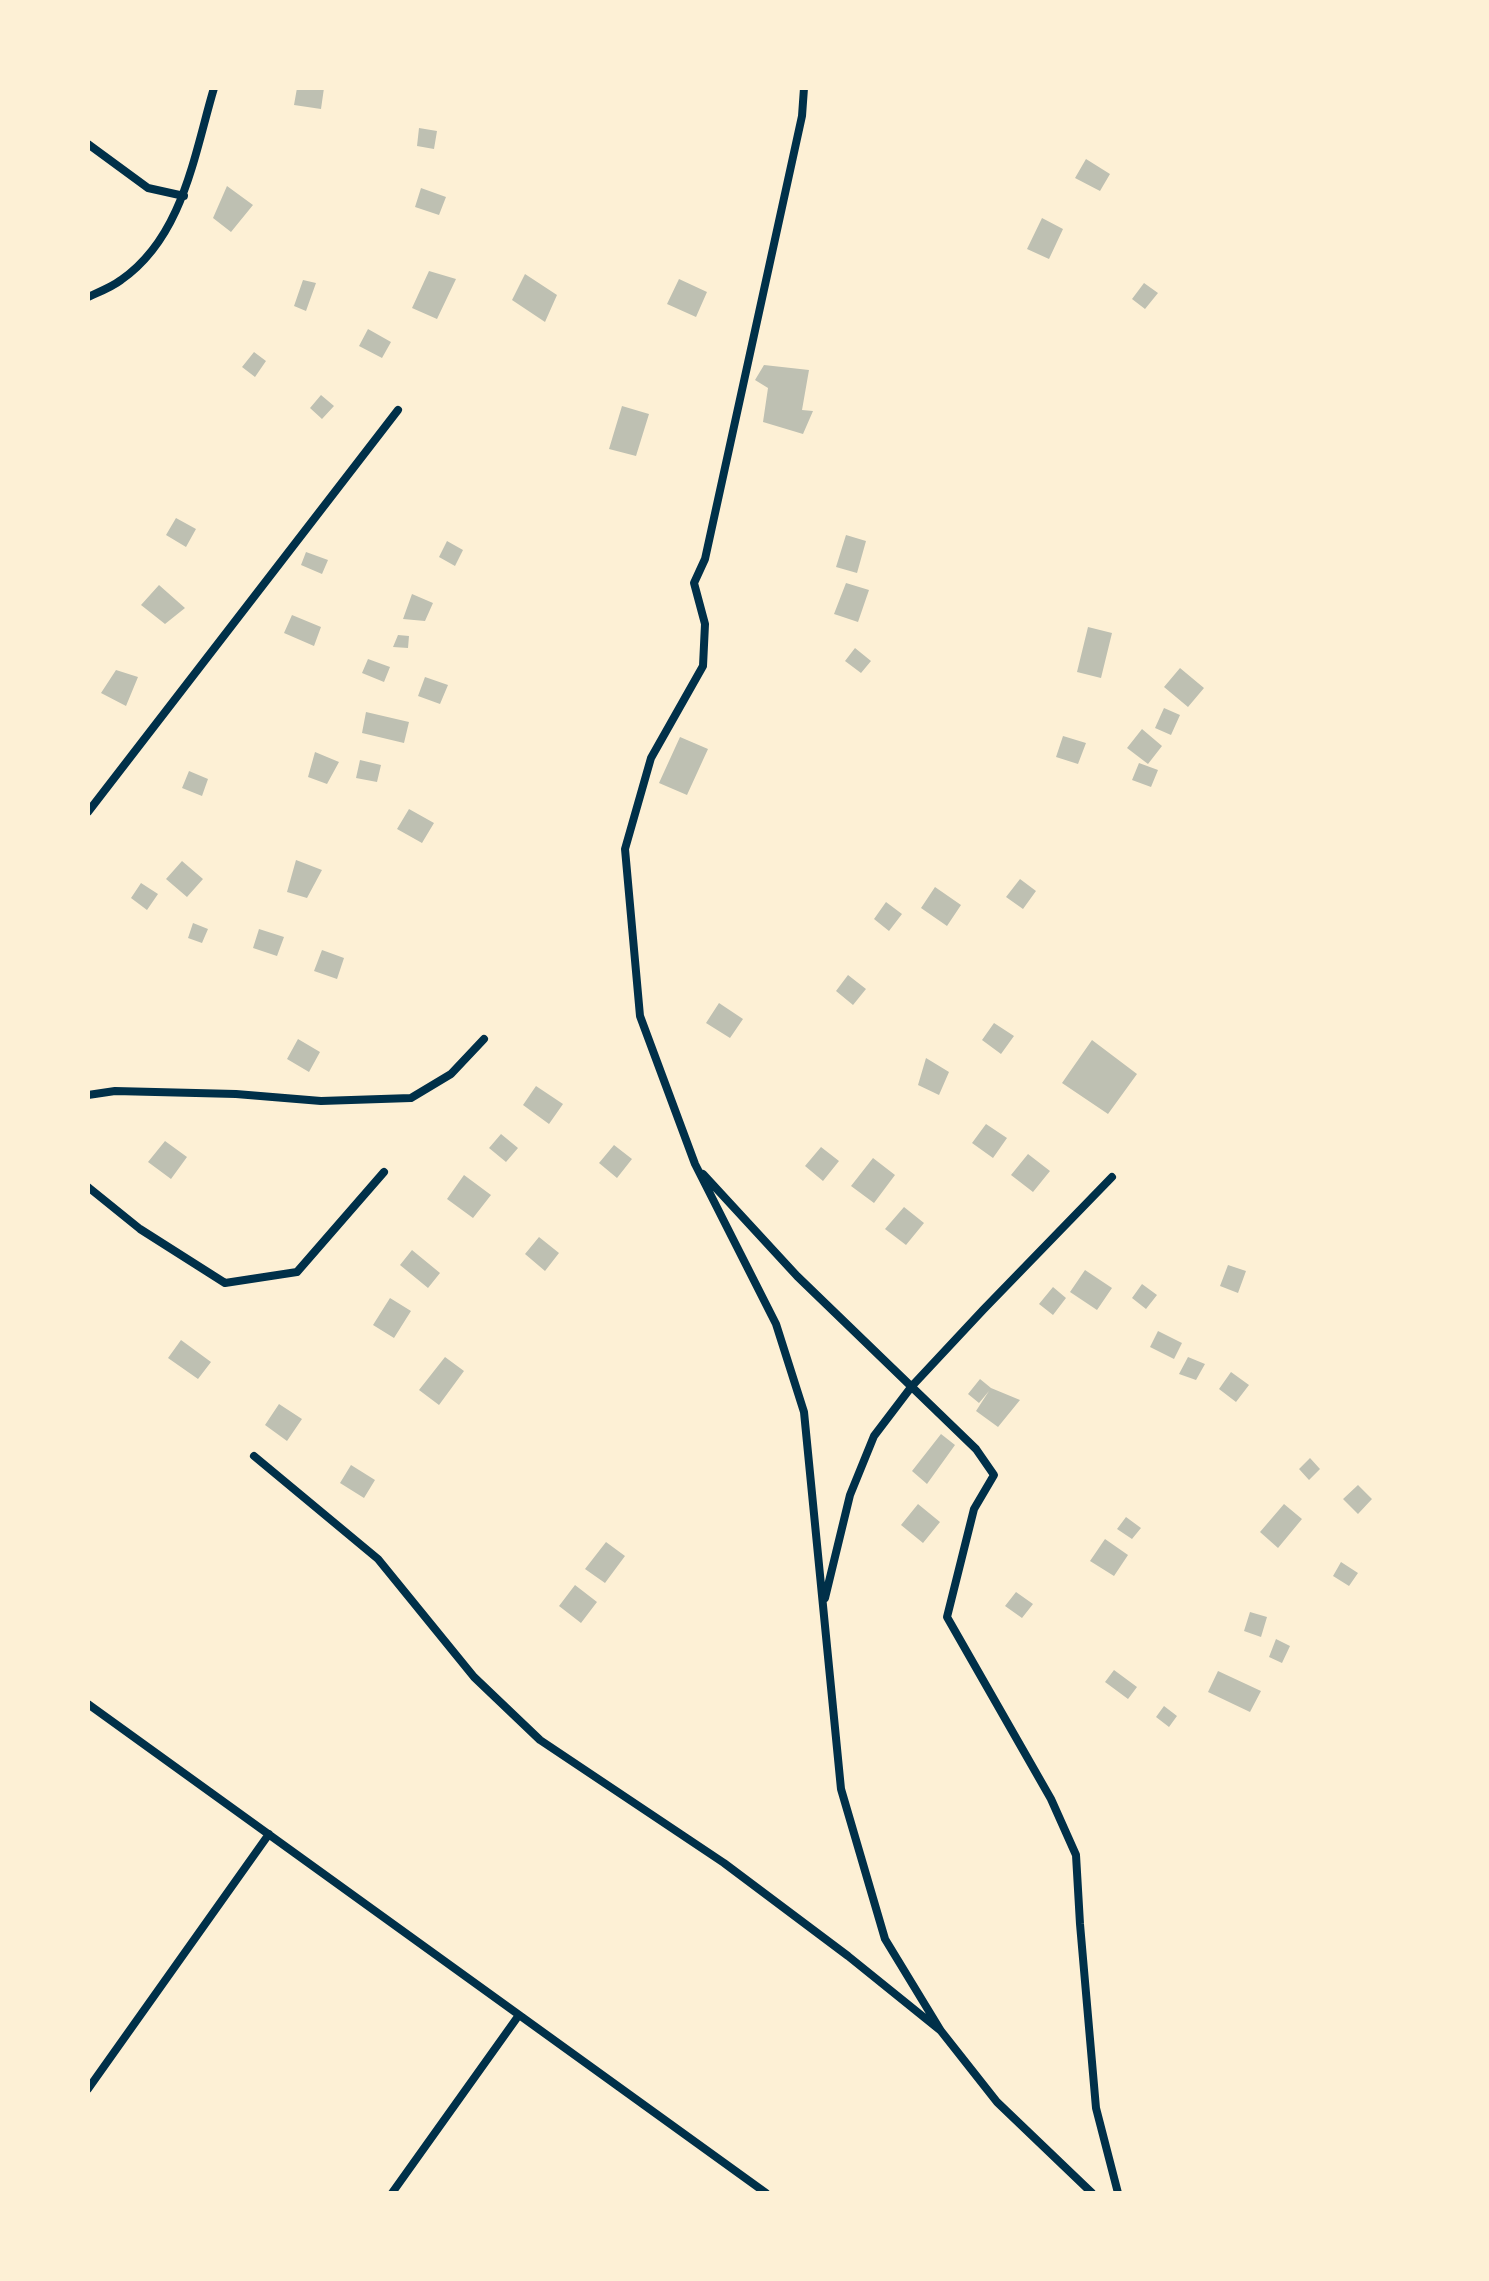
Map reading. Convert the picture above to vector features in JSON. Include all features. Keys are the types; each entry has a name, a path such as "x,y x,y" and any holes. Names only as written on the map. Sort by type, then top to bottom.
{"street":[{"path":"88,297 121,281 152,252 184,196 214,88"},
{"path":"804,88 802,116 739,409 705,559 694,583 705,624 703,666 651,758 625,849 640,1016 695,1164 776,1324 804,1412 841,1789 885,1939 941,2031 997,2102 1092,2193"},
{"path":"88,144 148,188 184,196"},
{"path":"88,812 398,410"},
{"path":"88,1095 115,1091 236,1094 321,1101 411,1098 451,1074 484,1039"},
{"path":"695,1164 797,1276 976,1449 994,1475 974,1509 947,1617 1051,1799 1076,1855 1096,2108 1118,2193"},
{"path":"88,1187 140,1229 225,1283 297,1272 384,1172"},
{"path":"823,1606 850,1495 874,1436 912,1386 1112,1177"},
{"path":"254,1456 378,1559 474,1677 540,1740 724,1863 941,2031"},
{"path":"88,1704 765,2193"},
{"path":"88,2089 269,1834"},
{"path":"392,2193 519,2015"}],"building":[{"path":"297,88 324,88 321,109 294,105"},
{"path":"419,128 437,131 434,149 417,146"},
{"path":"1086,159 1110,174 1100,191 1075,178"},
{"path":"227,186 253,205 231,232 213,218"},
{"path":"421,188 446,197 439,215 415,207"},
{"path":"1042,218 1063,229 1049,259 1027,249"},
{"path":"429,271 456,279 437,319 412,308"},
{"path":"525,274 557,295 545,322 512,300"},
{"path":"679,279 707,292 696,317 667,304"},
{"path":"303,280 316,283 306,311 294,306"},
{"path":"1144,283 1158,293 1145,309 1132,299"},
{"path":"368,329 391,342 382,358 359,346"},
{"path":"254,352 266,361 255,377 242,367"},
{"path":"764,365 809,370 802,410 813,411 803,434 763,422 768,388 755,380"},
{"path":"321,395 334,406 322,419 310,408"},
{"path":"622,406 649,414 636,456 609,449"},
{"path":"176,518 196,529 186,547 166,535"},
{"path":"846,535 866,541 857,573 836,567"},
{"path":"447,541 463,550 455,566 439,557"},
{"path":"306,552 328,560 322,574 301,565"},
{"path":"846,583 869,590 858,622 834,614"},
{"path":"159,585 185,608 165,624 141,605"},
{"path":"412,594 433,603 425,621 403,619"},
{"path":"292,615 321,627 314,646 284,633"},
{"path":"1088,627 1112,633 1101,678 1077,672"},
{"path":"398,635 409,636 408,648 393,647"},
{"path":"855,648 871,661 861,673 845,661"},
{"path":"368,659 390,667 384,682 362,673"},
{"path":"1180,668 1204,688 1188,707 1164,687"},
{"path":"116,670 138,677 126,706 101,693"},
{"path":"425,677 448,685 440,704 418,696"},
{"path":"1164,708 1180,715 1171,735 1155,728"},
{"path":"366,712 409,722 404,743 362,733"},
{"path":"1142,729 1162,746 1148,764 1127,748"},
{"path":"1063,736 1086,743 1078,764 1056,757"},
{"path":"680,737 708,749 687,795 659,783"},
{"path":"315,752 339,762 327,784 308,777"},
{"path":"360,760 381,765 377,782 356,778"},
{"path":"1139,763 1158,770 1151,787 1132,780"},
{"path":"189,771 208,779 202,796 182,788"},
{"path":"409,809 434,823 422,843 397,829"},
{"path":"296,860 322,870 307,898 287,892"},
{"path":"182,861 203,879 187,897 166,879"},
{"path":"1020,879 1036,891 1023,909 1006,897"},
{"path":"141,883 158,894 147,910 131,898"},
{"path":"935,887 961,905 947,926 921,908"},
{"path":"886,902 902,914 889,931 874,919"},
{"path":"193,923 208,929 202,943 188,938"},
{"path":"259,929 284,937 277,956 253,948"},
{"path":"322,950 344,958 337,979 314,971"},
{"path":"848,975 866,989 853,1005 836,991"},
{"path":"719,1003 743,1019 730,1038 706,1023"},
{"path":"994,1023 1014,1036 1001,1054 982,1040"},
{"path":"298,1039 320,1052 309,1072 287,1059"},
{"path":"1092,1040 1137,1074 1108,1114 1062,1083"},
{"path":"926,1058 949,1072 939,1095 918,1085"},
{"path":"536,1086 563,1104 549,1124 523,1105"},
{"path":"986,1124 1007,1138 993,1158 972,1143"},
{"path":"501,1134 518,1148 506,1162 489,1148"},
{"path":"165,1141 187,1157 171,1179 148,1162"},
{"path":"614,1145 632,1159 617,1178 599,1163"},
{"path":"821,1147 839,1161 823,1181 805,1166"},
{"path":"1028,1154 1050,1171 1033,1192 1011,1175"},
{"path":"873,1158 895,1175 874,1203 851,1186"},
{"path":"464,1175 491,1195 473,1218 447,1199"},
{"path":"904,1207 924,1223 906,1245 885,1229"},
{"path":"539,1237 559,1253 545,1271 525,1254"},
{"path":"412,1250 440,1273 428,1288 400,1265"},
{"path":"1228,1265 1246,1271 1238,1293 1220,1286"},
{"path":"1085,1270 1112,1288 1097,1310 1070,1292"},
{"path":"1142,1284 1157,1295 1146,1309 1132,1298"},
{"path":"1053,1287 1066,1298 1053,1315 1039,1304"},
{"path":"390,1298 411,1311 394,1338 373,1325"},
{"path":"1158,1331 1182,1343 1174,1359 1150,1347"},
{"path":"181,1340 211,1362 198,1379 168,1358"},
{"path":"445,1357 464,1371 439,1405 419,1390"},
{"path":"1188,1357 1205,1364 1196,1380 1179,1374"},
{"path":"1231,1372 1249,1385 1236,1402 1219,1389"},
{"path":"980,1379 991,1388 1020,1400 998,1427 976,1411 989,1391 979,1403 968,1394"},
{"path":"279,1404 302,1419 287,1441 265,1425"},
{"path":"941,1434 955,1445 927,1484 912,1471"},
{"path":"1310,1458 1320,1469 1309,1480 1299,1469"},
{"path":"351,1465 375,1480 364,1498 340,1483"},
{"path":"1358,1485 1372,1499 1358,1514 1343,1499"},
{"path":"918,1504 940,1522 923,1543 901,1525"},
{"path":"1284,1504 1302,1519 1278,1548 1260,1532"},
{"path":"1126,1517 1141,1528 1132,1539 1117,1529"},
{"path":"1105,1539 1128,1555 1114,1576 1090,1561"},
{"path":"606,1542 625,1556 605,1583 585,1569"},
{"path":"1341,1562 1358,1573 1349,1586 1333,1576"},
{"path":"575,1585 597,1602 581,1623 559,1606"},
{"path":"1016,1592 1033,1604 1022,1618 1005,1606"},
{"path":"1250,1612 1267,1617 1261,1637 1244,1631"},
{"path":"1276,1639 1290,1646 1282,1663 1269,1657"},
{"path":"1114,1670 1137,1687 1128,1699 1105,1682"},
{"path":"1218,1671 1261,1691 1250,1712 1208,1692"},
{"path":"1164,1706 1177,1716 1169,1727 1156,1717"}]}
